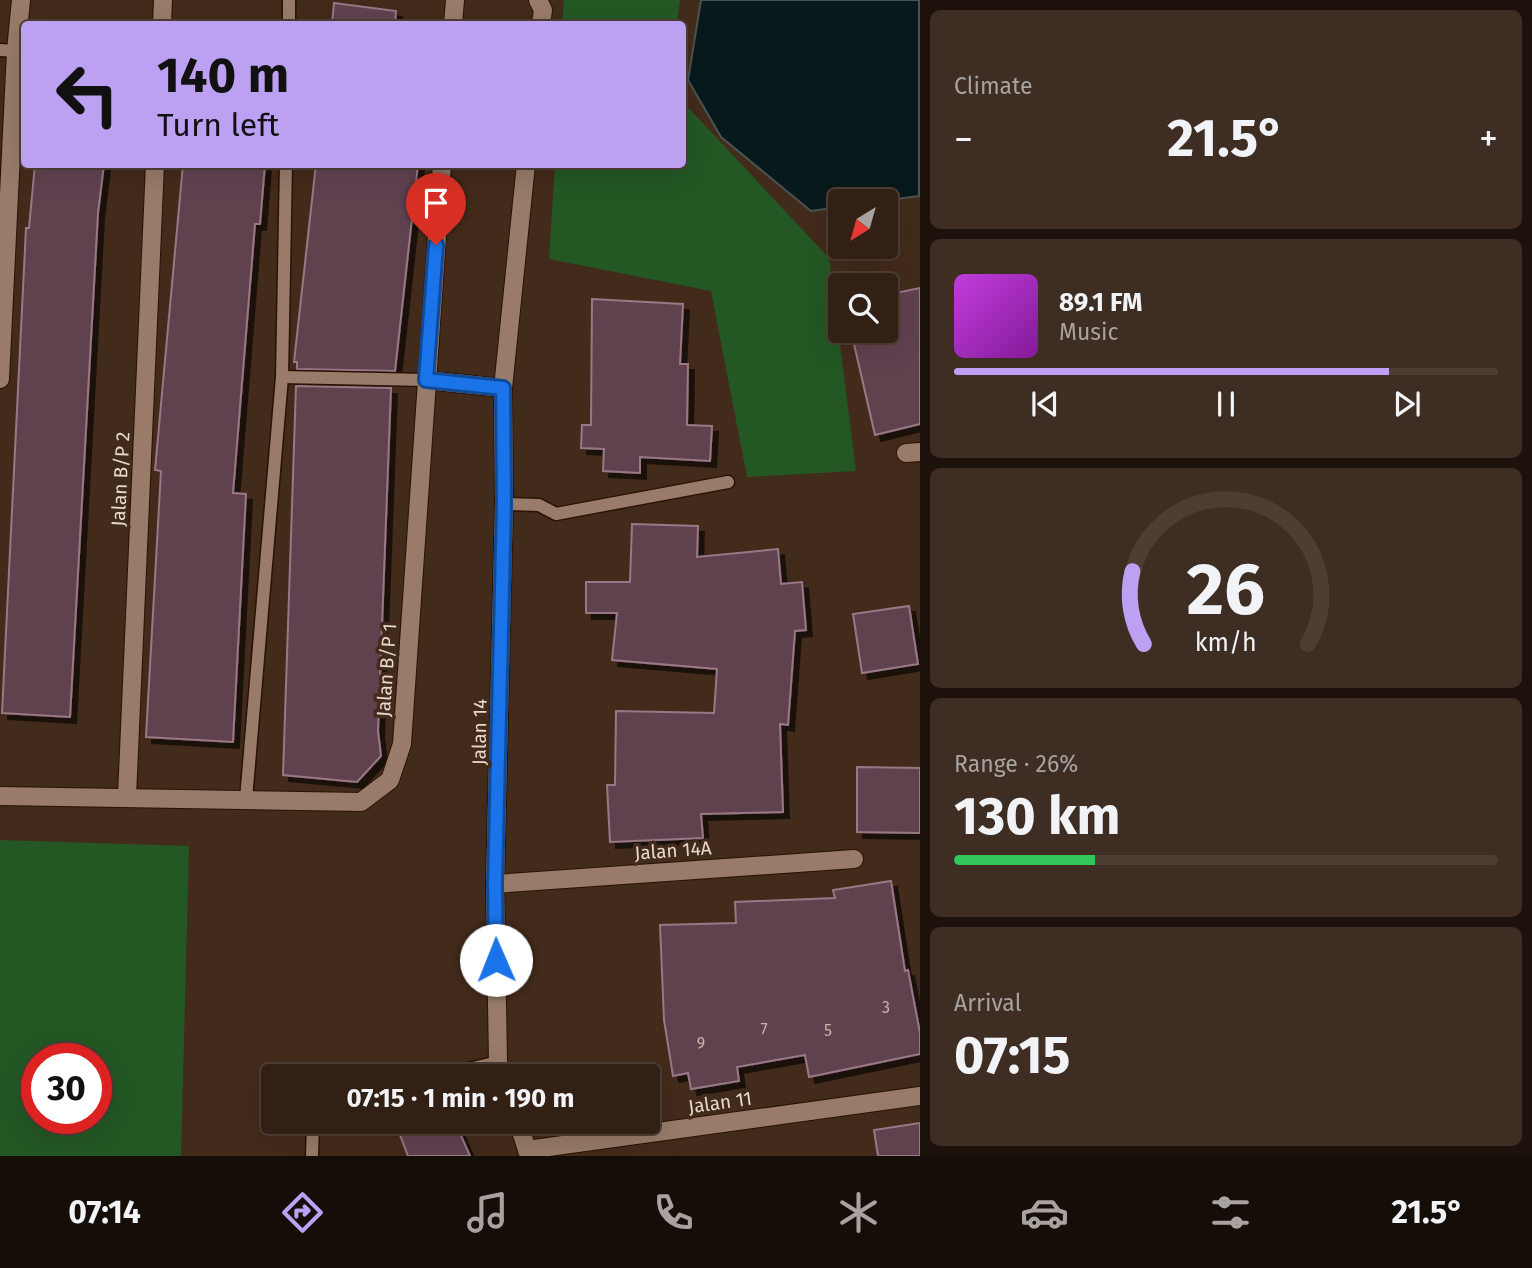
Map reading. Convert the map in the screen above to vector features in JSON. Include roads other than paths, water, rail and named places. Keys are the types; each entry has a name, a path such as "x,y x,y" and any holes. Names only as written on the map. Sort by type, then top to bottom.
{"street":[{"path":"0,379 8,51 21,0"},
{"path":"162,21 163,0"},
{"path":"453,21 455,0"},
{"path":"538,0 543,10 541,21"},
{"name":"Jalan B/P 2","path":"127,796 155,168"},
{"name":"Jalan B/P 1","path":"0,796 127,796 361,802 390,780 402,744 442,168"},
{"name":"Jalan 14","path":"500,1064 495,884 504,504 503,388 526,168"},
{"path":"426,380 503,388"},
{"name":"Jalan 14A","path":"495,884 854,859"},
{"name":"Jalan 11","path":"528,1153 919,1096"},
{"path":"522,1134 528,1153"}],"lane":[{"path":"289,0 289,21"},
{"path":"246,799 282,377 286,168"},
{"path":"282,377 426,380"},
{"path":"504,504 539,505 556,514 728,482"},
{"path":"312,1156 313,1134"}]}
